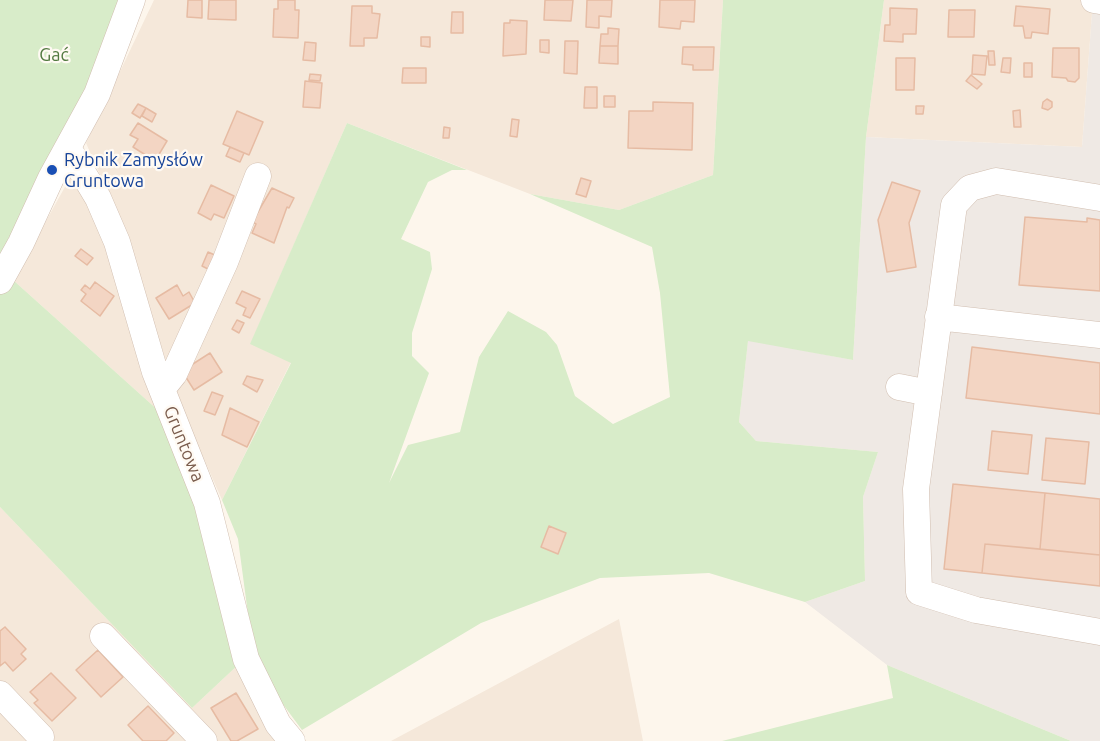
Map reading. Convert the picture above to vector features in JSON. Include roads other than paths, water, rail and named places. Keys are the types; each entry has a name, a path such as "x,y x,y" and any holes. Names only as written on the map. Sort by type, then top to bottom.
{"street":[{"path":"0,281 97,94 132,0"},
{"path":"1094,0 1100,1"},
{"name":"Gruntowa","path":"68,148 98,198 117,242 162,389 207,503 246,659 278,724 292,741"},
{"path":"162,389 174,374 225,262 258,176"},
{"path":"1100,198 996,180 970,188 954,205 916,489 919,592 976,610 1100,632"},
{"path":"938,317 1100,335"},
{"path":"899,387 929,393"},
{"path":"103,636 204,741"},
{"path":"0,694 41,737"}],"place":[{"name":"Rybnik Zamysłów Gruntowa","path":"52,170"}],"park label":[{"name":"Gać","path":"54,55"}]}
